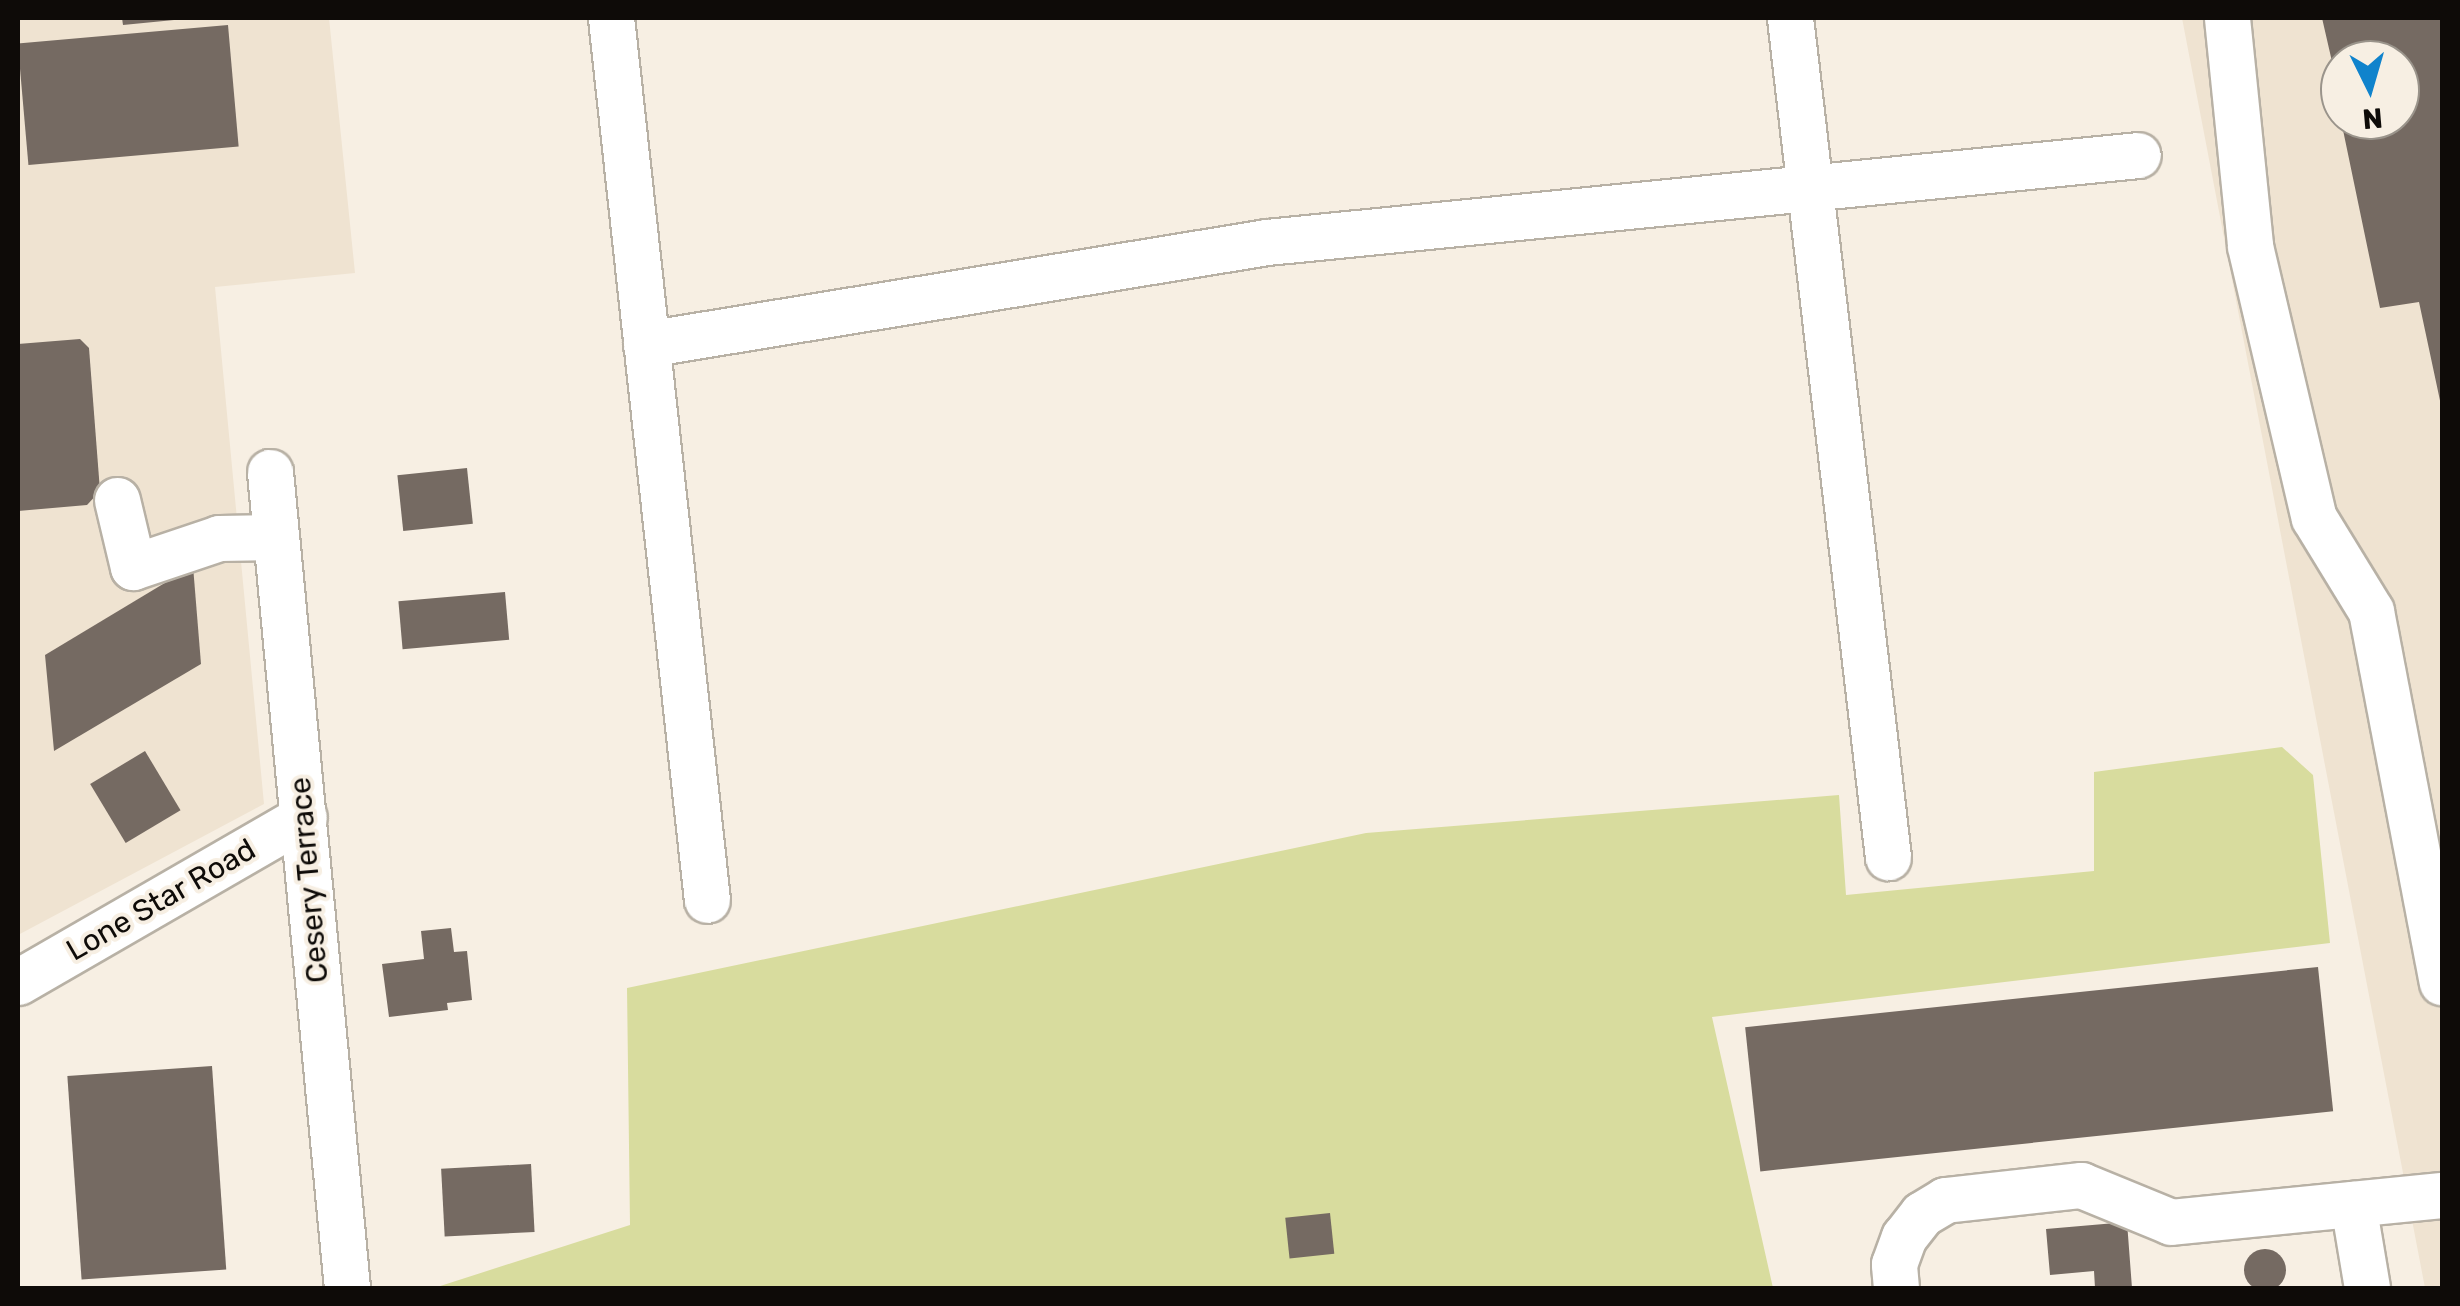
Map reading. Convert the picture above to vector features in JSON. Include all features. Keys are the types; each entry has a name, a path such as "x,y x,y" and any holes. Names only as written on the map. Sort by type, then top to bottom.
{"street":[{"path":"611,18 707,900"},
{"path":"1790,18 1888,857"},
{"path":"2226,18 2250,246 2314,518 2371,611 2442,982"},
{"path":"646,344 1267,242 2138,156"},
{"name":"Cesery Terrace","path":"270,472 347,1288"},
{"path":"117,500 133,567 219,538 276,536"},
{"name":"Lone Star Road","path":"18,982 304,817"},
{"path":"1896,1288 1894,1264 1904,1237 1922,1214 1945,1200 2081,1185 2171,1222 2442,1195"},
{"path":"2353,1204 2367,1288"}],"shaded area":[{"path":"18,18 329,18 355,273 215,287 264,804 18,935"},
{"path":"2182,18 2442,18 2442,1288 2425,1288"}],"green space":[{"path":"2282,747 2313,775 2330,943 1712,1017 1773,1288 434,1288 630,1225 627,988 1366,833 1839,795 1846,895 2094,871 2094,772"}],"building":[{"path":"122,18 174,18 174,20 123,25"},
{"path":"2322,18 2442,18 2442,410 2419,302 2380,308 2345,140 2420,140 2420,40 2327,40"},
{"path":"228,25 239,147 28,165 18,43"},
{"path":"80,339 89,348 100,491 87,505 18,511 18,344"},
{"path":"467,468 473,524 403,531 397,475"},
{"path":"193,566 201,664 54,751 45,655"},
{"path":"505,592 509,640 403,649 398,601"},
{"path":"145,751 181,810 126,843 90,784"},
{"path":"451,928 454,952 467,951 472,1000 447,1003 448,1010 389,1017 382,964 424,959 421,931"},
{"path":"2318,967 2333,1111 1760,1171 1745,1027"},
{"path":"212,1066 226,1270 82,1280 67,1076"},
{"path":"531,1164 535,1232 445,1237 441,1169"},
{"path":"1330,1213 1334,1254 1290,1258 1285,1218"},
{"path":"2127,1222 2132,1288 2095,1288 2094,1271 2050,1275 2046,1229"},
{"path":"2265,1249 2280,1255 2286,1270 2280,1285 2265,1291 2250,1285 2244,1270 2250,1255"}]}
